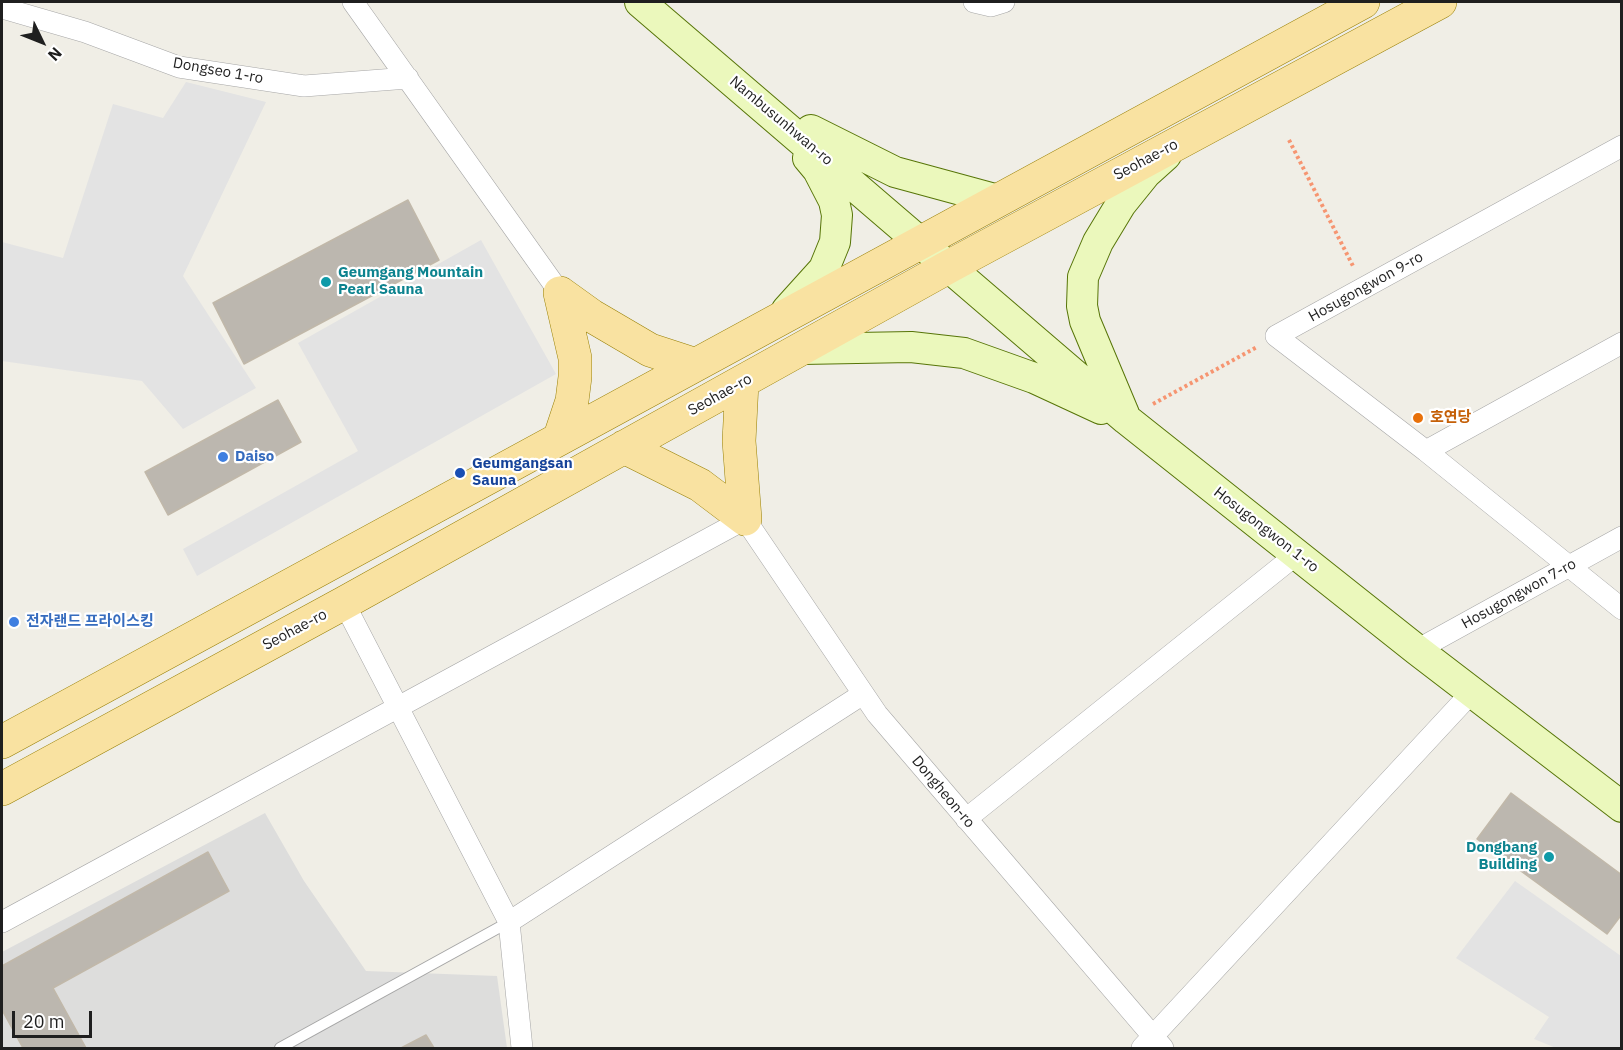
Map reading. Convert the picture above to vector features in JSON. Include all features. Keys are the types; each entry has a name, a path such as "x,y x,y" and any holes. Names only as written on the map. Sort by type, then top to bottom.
{"main road":[{"name":"Nambusunhwan-ro","path":"640,2 921,241"},
{"path":"2,742 777,318 1363,2"},
{"name":"Seohae-ro","path":"2,789 344,603 950,266 1440,2"},
{"path":"765,108 895,172 998,200"},
{"path":"765,108 818,170 828,185 837,215 835,242 824,269 799,299 777,318"},
{"path":"1126,419 1085,321 1082,306 1083,277 1098,242 1121,204 1146,173 1180,142"},
{"name":"Hosugongwon 1-ro","path":"921,241 1126,419 1417,650 1622,807"},
{"path":"560,293 592,316 650,350 693,364"},
{"path":"560,293 575,358 572,401 560,437"},
{"path":"802,349 911,346 964,353 1034,378 1126,419"},
{"path":"742,383 739,441 745,519"},
{"path":"624,447 700,485 745,519"}],"street":[{"path":"352,2 560,293"},
{"path":"974,2 991,6 1004,2"},
{"name":"Dongseo 1-ro","path":"2,8 85,32 179,67 304,86 408,78"},
{"name":"Hosugongwon 9-ro","path":"1276,336 1622,146"},
{"path":"1276,336 1426,451 1622,609"},
{"path":"1426,451 1622,343"},
{"path":"2,922 745,519"},
{"name":"Dongheon-ro","path":"745,519 863,694 1152,1045"},
{"name":"Hosugongwon 7-ro","path":"1417,650 1622,537"},
{"path":"966,819 1297,555"},
{"path":"344,603 509,922 522,1048"},
{"path":"1152,1045 1472,692"},
{"path":"509,922 863,694"}],"lane":[{"path":"280,1048 509,922"}],"path":[{"path":"1289,140 1364,288"},
{"path":"1126,419 1276,336"}],"shaded area":[{"path":"186,82 266,102 183,276 256,388 183,429 142,381 2,361 2,242 63,258 113,104 163,118"},
{"path":"481,240 556,374 197,576 183,549 358,451 298,343"},
{"path":"265,813 304,881 366,971 497,976 507,1048 2,1048 2,952"},
{"path":"1515,881 1621,956 1621,1048 1556,1048 1534,1039 1549,1017 1456,958"}],"building":[{"name":"Geumgang Mountain Pearl Sauna","path":"408,200 439,260 244,364 213,303"},
{"name":"Daiso","path":"278,400 301,442 168,515 145,472"},
{"name":"Dongbang Building","path":"1511,793 1622,875 1622,914 1607,934 1477,839"},
{"path":"208,852 229,891 53,988 86,1048 23,1048 2,1010 2,966"},
{"path":"426,1035 434,1048 401,1048"}],"place":[{"name":"Geumgang Mountain Pearl Sauna","path":"326,282"},
{"name":"호연당","path":"1418,418"},
{"name":"Daiso","path":"223,457"},
{"name":"Geumgangsan Sauna","path":"460,473"},
{"name":"전자랜드 프라이스킹","path":"14,622"},
{"name":"Dongbang Building","path":"1549,857"}]}
